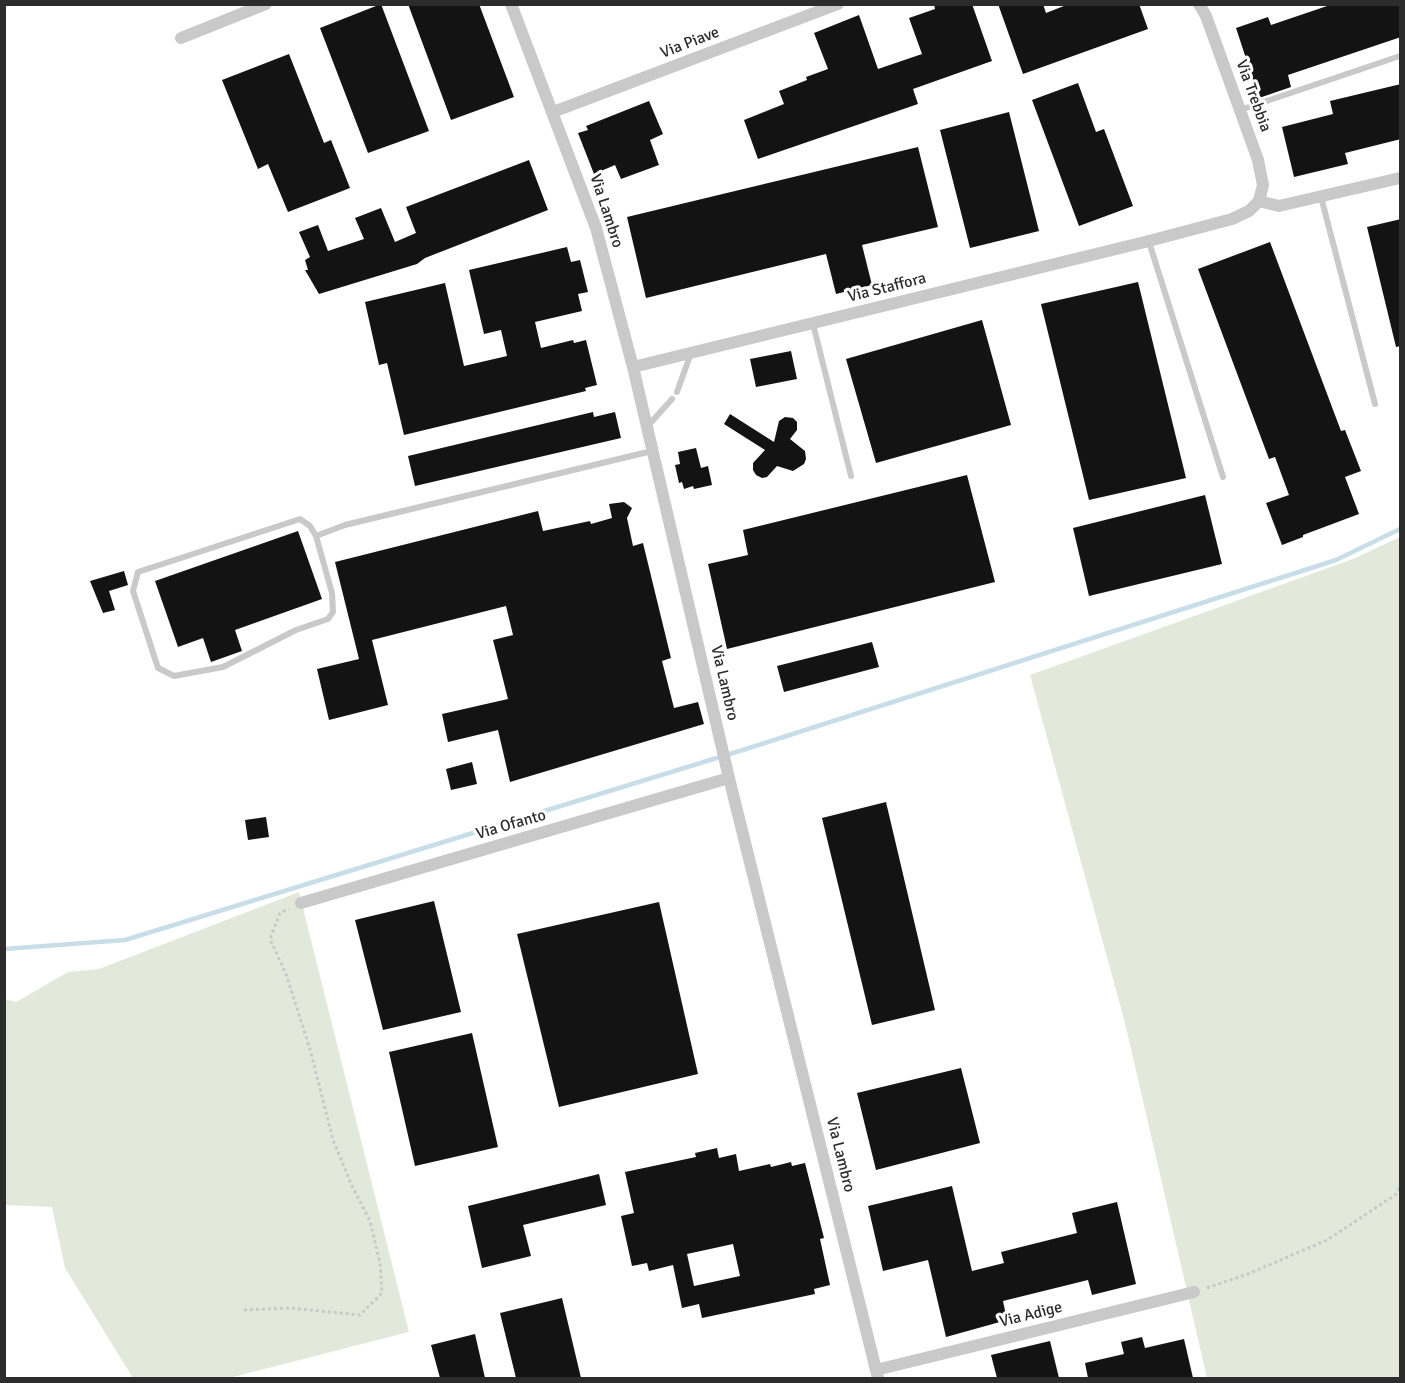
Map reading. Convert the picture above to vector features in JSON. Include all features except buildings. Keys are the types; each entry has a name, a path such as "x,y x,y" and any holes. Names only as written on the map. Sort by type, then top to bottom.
{"street":[{"path":"181,38 266,4"},
{"name":"Via Lambro","path":"512,4 596,228 633,367 721,743 877,1374"},
{"name":"Via Piave","path":"553,112 838,4"},
{"name":"Via Trebbia","path":"1199,4 1206,16 1258,160 1263,185 1259,201"},
{"path":"1259,201 1279,206 1401,178"},
{"name":"Via Staffora","path":"633,367 1232,219 1249,211 1259,201"},
{"name":"Via Ofanto","path":"301,903 729,774"},
{"name":"Via Adige","path":"877,1374 1194,1292"}],"lane":[{"path":"1240,110 1401,56"},
{"path":"1320,197 1375,405"},
{"path":"1149,241 1223,477"},
{"path":"813,324 851,476"},
{"path":"677,392 692,352"},
{"path":"647,427 672,399"},
{"path":"316,536 345,525 652,451"},
{"path":"300,519 310,526 316,536 332,593 333,612 328,619 296,630 223,667 174,675 158,668 133,591 138,572 300,519"}],"path":[{"path":"244,1310 290,1308 360,1315 382,1293 380,1263 370,1221 352,1186 333,1140 307,1039 286,974 270,939 280,913 301,903"},
{"path":"1194,1292 1248,1274 1327,1240 1395,1195 1401,1188"}],"green space":[{"path":"1400,537 1400,1378 1207,1378 1125,1023 1030,675 1353,559"},
{"path":"299,892 409,1332 229,1378 133,1378 65,1268 52,1207 5,1205 5,999 16,1002 68,972 99,969"}],"waterway":[{"path":"4,949 125,940 746,749 1336,560 1400,529"}]}
